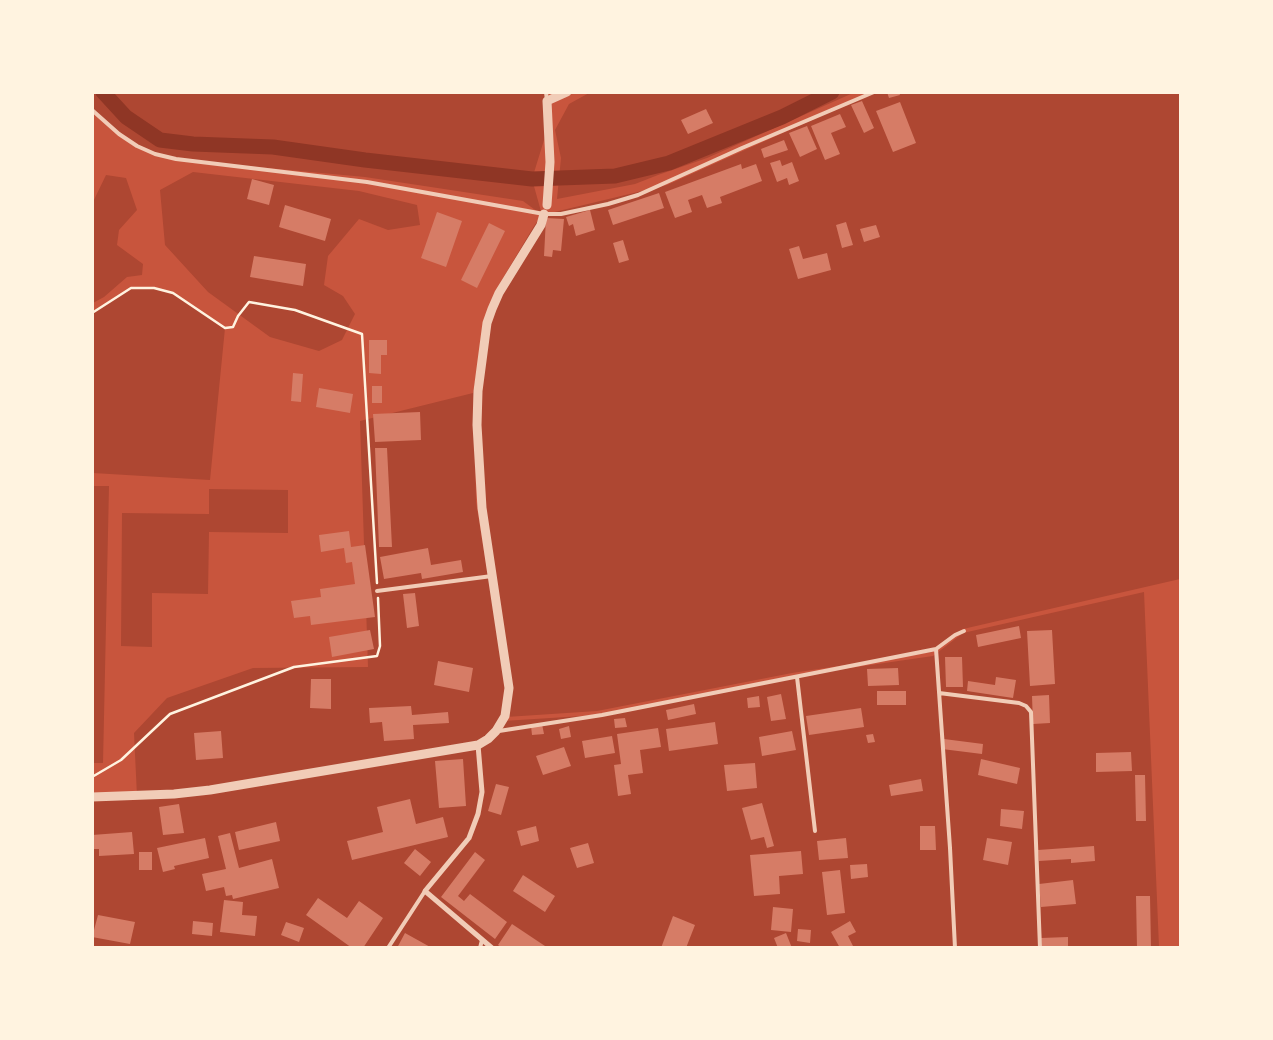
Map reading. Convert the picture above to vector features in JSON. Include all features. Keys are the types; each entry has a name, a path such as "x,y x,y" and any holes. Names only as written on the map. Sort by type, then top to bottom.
{"street":[{"path":"92,797 174,794 210,790 478,745 496,731 505,716 509,688 482,508 476,408 487,323 499,293 541,225 546,209 550,162 546,97 567,92"},
{"path":"478,745 482,792 478,814 469,838 425,891 492,948"}],"lane":[{"path":"92,110 119,134 137,146 155,154 176,159 367,182 546,209 561,214 576,212 638,195 874,92"},
{"path":"377,590 492,576"},
{"path":"496,731 602,715 936,649 955,635 964,632"},
{"path":"936,649 955,948"},
{"path":"797,677 815,831"},
{"path":"939,693 1019,703 1026,706 1031,712 1040,948"},
{"path":"388,948 425,891"},
{"path":"480,948 482,940"}],"path":[{"path":"92,313 131,288 154,288 173,293 225,328 233,327 238,316 249,302 294,310 362,334 380,646 377,656 294,667 170,714 121,760 92,776"}],"shaded area":[{"path":"92,93 545,93 548,127 532,179 542,215 523,201 365,177 170,159 132,145 93,111"},
{"path":"589,93 853,93 707,158 635,184 557,199 561,158 555,130 569,104"},
{"path":"872,93 1180,93 1180,579 963,629 932,652 792,673 597,711 506,717 510,687 481,502 474,393 476,502 506,687 503,721 598,715 815,673 933,656 963,633 1144,592 1159,947 93,947 93,796 137,796 134,733 167,698 253,668 368,667 360,421 473,393 487,313 500,283 542,215 667,185"},
{"path":"193,172 359,191 417,205 420,225 388,230 359,219 328,256 324,285 343,296 355,314 342,340 319,351 270,337 208,292 165,245 160,190"},
{"path":"106,175 126,178 137,210 119,230 117,245 143,264 142,275 127,277 104,297 93,303 93,202"},
{"path":"131,288 154,288 173,293 225,328 210,480 93,473 92,313"},
{"path":"93,486 109,486 103,763 92,763"},
{"path":"209,489 288,490 288,533 209,532 208,594 152,593 152,647 121,646 122,513 209,514"}],"building":[{"path":"887,92 899,92 900,95 889,98"},
{"path":"862,101 874,128 864,133 851,105"},
{"path":"900,102 916,143 893,152 876,111"},
{"path":"706,109 713,123 688,134 681,120"},
{"path":"840,114 846,127 831,133 840,154 825,160 811,126"},
{"path":"807,126 817,149 800,157 789,133"},
{"path":"784,140 788,150 764,158 761,149"},
{"path":"780,160 782,166 792,162 799,181 789,185 787,178 777,182 770,163"},
{"path":"741,164 742,169 756,164 762,181 720,197 722,203 707,208 702,195 688,200 692,212 675,218 665,192"},
{"path":"252,179 274,185 269,205 247,199"},
{"path":"659,193 664,208 613,225 608,210"},
{"path":"285,205 331,219 325,241 279,227"},
{"path":"590,210 595,230 576,236 573,224 569,226 566,217"},
{"path":"437,212 462,221 446,267 421,258"},
{"path":"546,218 564,219 561,251 553,250 552,257 544,256"},
{"path":"846,222 853,245 842,248 836,225"},
{"path":"489,223 505,231 477,288 461,280"},
{"path":"876,225 880,237 864,242 860,229"},
{"path":"623,240 629,260 619,263 613,243"},
{"path":"799,246 803,259 827,253 831,270 798,279 789,249"},
{"path":"254,256 306,264 303,286 250,277"},
{"path":"369,340 387,340 387,355 381,355 381,374 369,373"},
{"path":"293,373 303,374 301,402 291,401"},
{"path":"372,386 382,386 382,403 372,403"},
{"path":"319,388 353,394 350,413 316,407"},
{"path":"420,412 421,440 375,442 373,414"},
{"path":"375,448 387,448 392,547 379,547"},
{"path":"349,531 351,547 365,545 375,617 311,625 310,616 294,618 291,601 321,597 320,589 355,584 352,562 346,563 344,548 321,552 319,535"},
{"path":"428,548 431,565 461,560 463,572 422,579 421,573 384,579 380,557"},
{"path":"415,593 419,626 407,628 403,594"},
{"path":"1019,626 1021,638 978,647 976,635"},
{"path":"370,630 374,649 332,657 329,637"},
{"path":"1052,630 1055,684 1030,686 1027,631"},
{"path":"945,657 962,657 963,687 946,687"},
{"path":"438,661 473,668 469,692 434,685"},
{"path":"898,668 899,685 868,686 867,669"},
{"path":"996,677 1016,680 1013,698 967,691 968,681 995,685"},
{"path":"311,679 331,679 331,709 310,708"},
{"path":"877,691 906,691 906,705 877,705"},
{"path":"781,694 786,719 771,721 767,697"},
{"path":"1049,695 1050,723 1033,724 1032,696"},
{"path":"759,696 760,707 748,708 747,698"},
{"path":"694,704 696,714 668,720 666,710"},
{"path":"411,706 412,715 448,712 449,723 413,725 414,739 384,741 382,722 370,723 369,708"},
{"path":"861,708 864,727 809,735 806,716"},
{"path":"625,718 627,727 615,728 614,719"},
{"path":"715,722 718,744 669,751 666,729"},
{"path":"542,724 544,734 532,735 531,726"},
{"path":"569,726 571,737 561,739 559,729"},
{"path":"658,728 661,747 640,750 643,773 628,775 631,794 618,796 614,765 621,764 617,734"},
{"path":"221,731 223,758 196,760 194,733"},
{"path":"792,731 796,750 762,756 759,737"},
{"path":"873,734 875,742 868,743 866,735"},
{"path":"612,736 615,753 585,758 582,741"},
{"path":"944,739 983,744 982,754 942,749"},
{"path":"564,747 571,766 543,775 536,756"},
{"path":"1131,752 1132,771 1096,772 1096,753"},
{"path":"463,759 466,806 439,808 435,761"},
{"path":"981,759 1020,768 1017,784 978,775"},
{"path":"755,763 757,788 727,791 724,765"},
{"path":"1135,775 1145,775 1146,821 1136,821"},
{"path":"921,779 923,791 891,796 889,785"},
{"path":"496,784 509,787 501,815 488,811"},
{"path":"410,799 416,824 443,817 448,837 352,860 347,841 383,832 377,807"},
{"path":"762,803 774,846 767,848 764,837 751,840 742,808"},
{"path":"179,804 184,833 163,835 159,807"},
{"path":"1001,809 1024,811 1022,829 1000,826"},
{"path":"276,822 280,841 239,850 235,832"},
{"path":"536,826 539,841 521,846 517,831"},
{"path":"920,826 935,826 936,850 920,850"},
{"path":"132,832 134,854 99,856 99,849 92,849 92,835"},
{"path":"230,833 239,868 272,859 279,888 233,899 232,895 226,896 224,887 206,891 202,874 226,869 218,836"},
{"path":"205,838 209,858 174,866 175,869 163,872 157,848"},
{"path":"846,838 848,858 819,860 817,841"},
{"path":"987,838 1012,842 1008,865 983,860"},
{"path":"588,843 594,863 577,868 570,848"},
{"path":"1094,846 1095,861 1071,863 1071,859 1039,861 1038,850"},
{"path":"415,849 431,862 420,876 404,863"},
{"path":"801,851 803,874 779,876 780,894 754,896 750,855"},
{"path":"139,852 152,852 152,870 139,870"},
{"path":"475,852 485,860 458,896 464,901 470,894 507,922 495,939 441,897"},
{"path":"867,864 868,877 851,879 850,865"},
{"path":"840,870 845,913 827,915 822,872"},
{"path":"523,875 555,896 545,912 513,891"},
{"path":"1073,880 1076,904 1041,907 1039,884"},
{"path":"1136,896 1150,896 1151,948 1137,948"},
{"path":"318,898 347,918 359,901 383,918 363,948 352,948 306,915"},
{"path":"224,900 243,902 242,915 257,916 255,936 220,932"},
{"path":"773,907 793,909 791,932 771,930"},
{"path":"98,915 135,922 130,944 92,937 92,930 94,930"},
{"path":"673,916 695,925 686,948 661,948"},
{"path":"193,921 213,923 212,936 192,934"},
{"path":"850,921 856,932 848,936 853,946 840,948 831,932"},
{"path":"286,922 304,928 299,942 281,935"},
{"path":"512,924 548,948 502,948 498,945"},
{"path":"798,929 811,930 810,943 797,941"},
{"path":"405,933 432,948 397,948"},
{"path":"786,933 792,948 778,948 774,938"},
{"path":"1068,937 1068,948 1042,948 1041,938"}],"waterway":[{"path":"103,92 126,117 160,140 193,144 273,147 365,160 532,179 615,176 669,163 782,117 832,92"}]}
